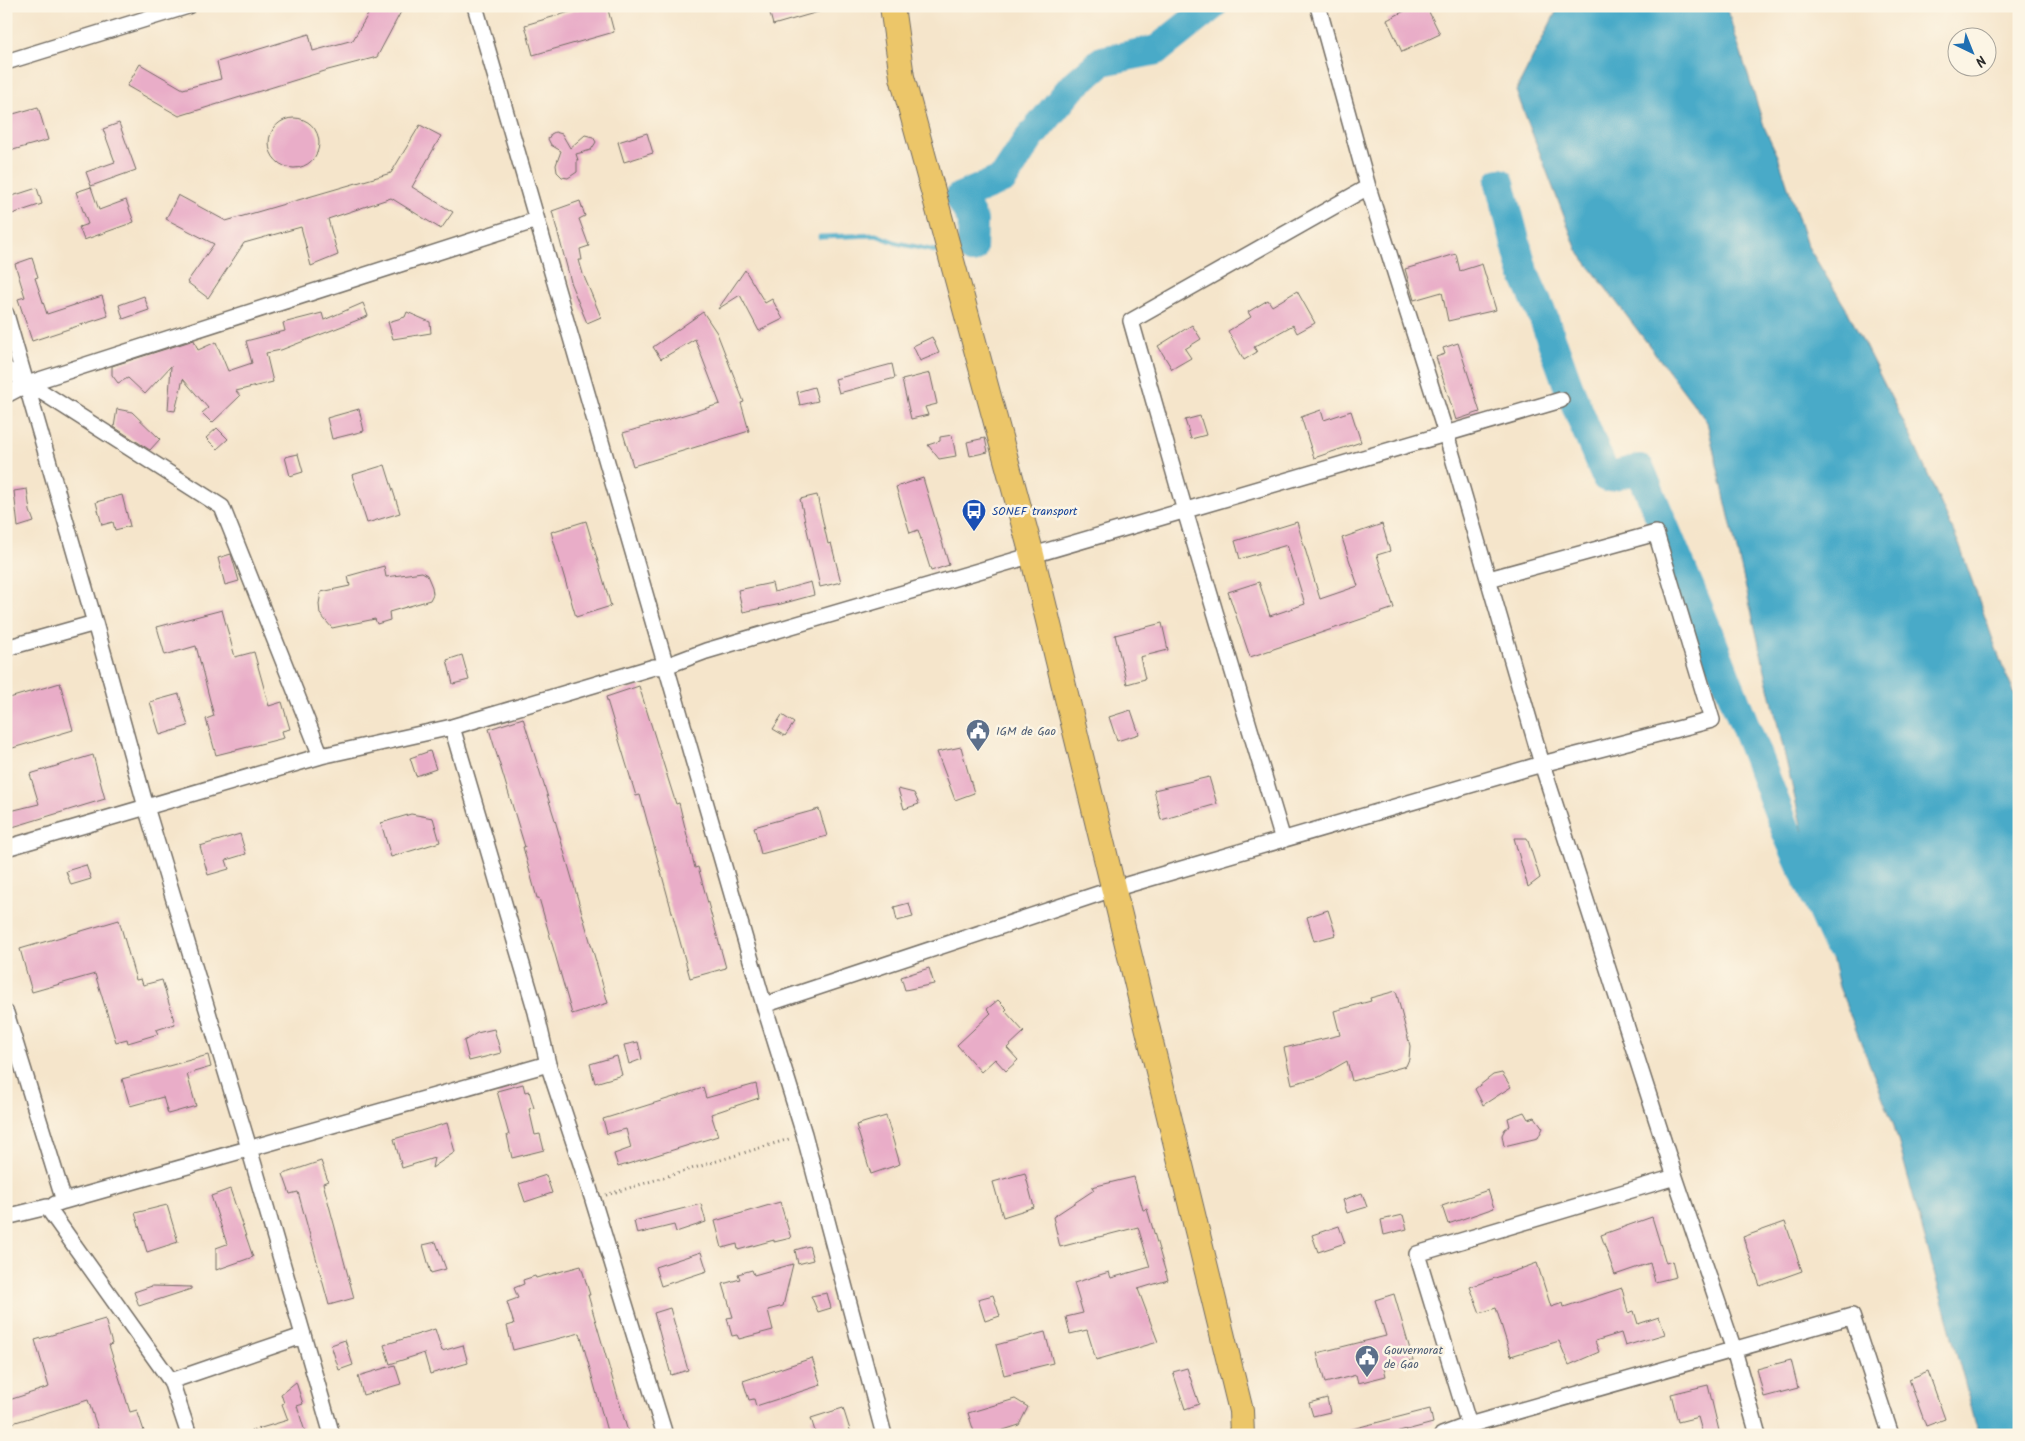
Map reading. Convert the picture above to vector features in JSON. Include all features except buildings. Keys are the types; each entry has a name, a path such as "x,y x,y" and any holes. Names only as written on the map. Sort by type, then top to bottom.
{"main road":[{"path":"892,6 902,77 1032,555 1241,1411 1242,1435"},
{"path":"1241,1411 1253,1435"}],"street":[{"path":"6,62 188,6"},
{"path":"475,6 764,1005 804,1134 884,1435"},
{"path":"1318,6 1368,187 1446,434 1542,764 1675,1177 1734,1350 1758,1435"},
{"path":"1283,840 1131,321 1368,187"},
{"path":"6,395 27,384 537,220"},
{"path":"6,314 96,623 146,807 250,1148 302,1336 332,1435"},
{"path":"6,369 222,507 321,756"},
{"path":"6,848 321,756 452,727 654,667 666,666 706,651 1561,400"},
{"path":"764,1005 1113,889 1542,764 1712,720 1656,533 1489,579"},
{"path":"6,648 96,623"},
{"path":"452,727 536,1012 548,1064 593,1200 665,1435"},
{"path":"6,1013 64,1201"},
{"path":"6,1217 47,1207 548,1064"},
{"path":"1471,1430 1417,1254 1675,1177"},
{"path":"47,1207 171,1381 189,1435"},
{"path":"1442,1435 1471,1430 1852,1316 1891,1435"},
{"path":"171,1381 302,1336"}],"path":[{"path":"593,1200 804,1134"}],"water":[{"path":"1559,6 1726,6 1765,129 1778,156 1807,245 1847,310 1911,437 1959,544 2003,668 2019,704 2019,1435 1979,1435 1894,1126 1839,987 1707,422 1577,250 1516,91"}],"waterway":[{"path":"972,249 973,221 960,197 1003,179 1029,139 1072,87 1102,61 1157,50 1212,6"},
{"path":"1500,183 1523,271 1544,319 1569,388 1606,477 1640,469 1711,639 1787,833 1837,944"},
{"path":"820,237 876,235 897,243 940,252"}],"place":[{"name":"SONEF transport","path":"974,532"},
{"name":"IGM de Gao","path":"978,752"},
{"name":"Gouvernorat de Gao","path":"1367,1378"}]}
